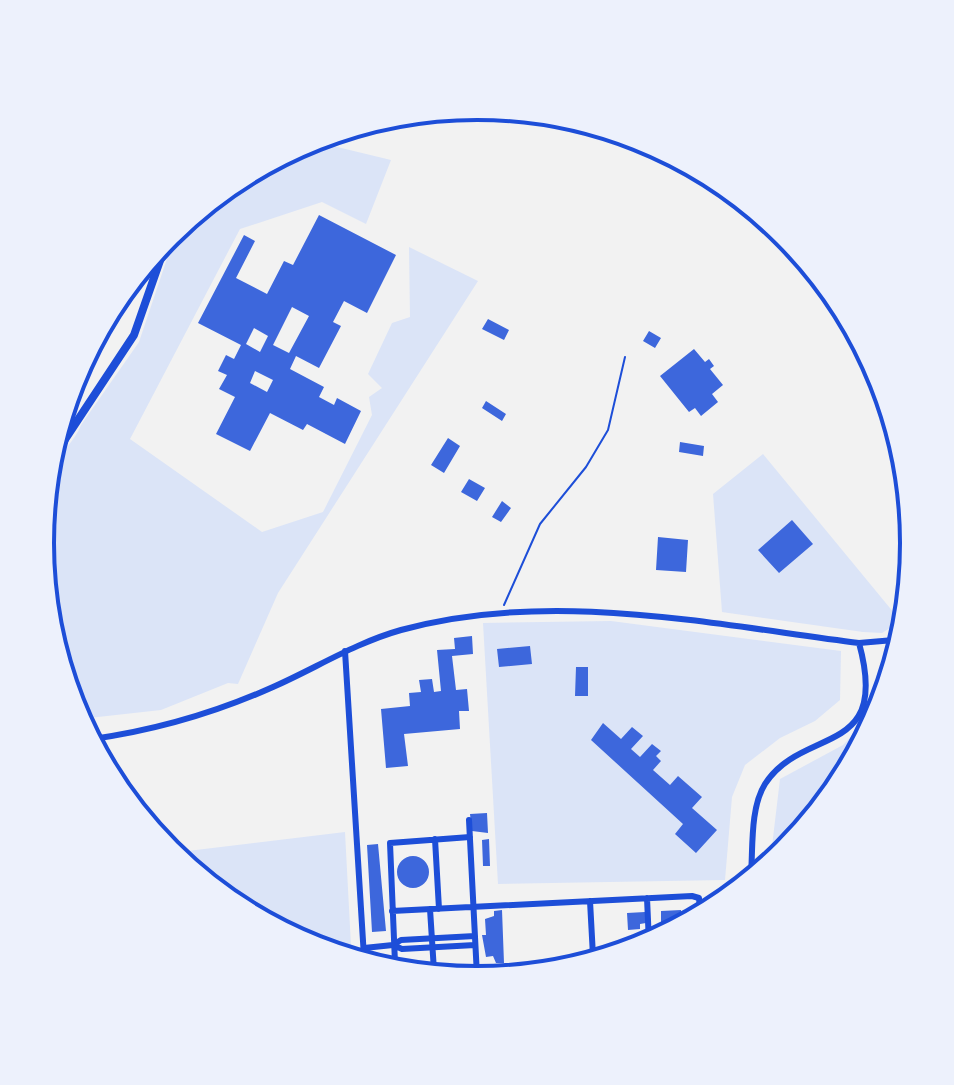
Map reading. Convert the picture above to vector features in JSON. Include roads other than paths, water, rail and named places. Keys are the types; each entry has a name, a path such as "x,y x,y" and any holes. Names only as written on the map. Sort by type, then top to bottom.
{"street":[{"path":"67,436 134,335 158,265"},
{"path":"102,737 188,720 272,688 345,651 404,629 500,614 586,610 859,643 889,640"},
{"path":"752,864 756,814 765,784 785,764 842,734 853,724 860,710 868,673 859,643"},
{"path":"345,651 364,948 393,945 401,940 475,936"},
{"path":"469,820 476,966"},
{"path":"394,957 390,843 470,837"},
{"path":"435,839 439,909"},
{"path":"392,911 695,896 698,903"},
{"path":"647,898 649,929"},
{"path":"590,901 593,949"},
{"path":"430,909 433,963"},
{"path":"393,945 402,949 475,945"}]}
